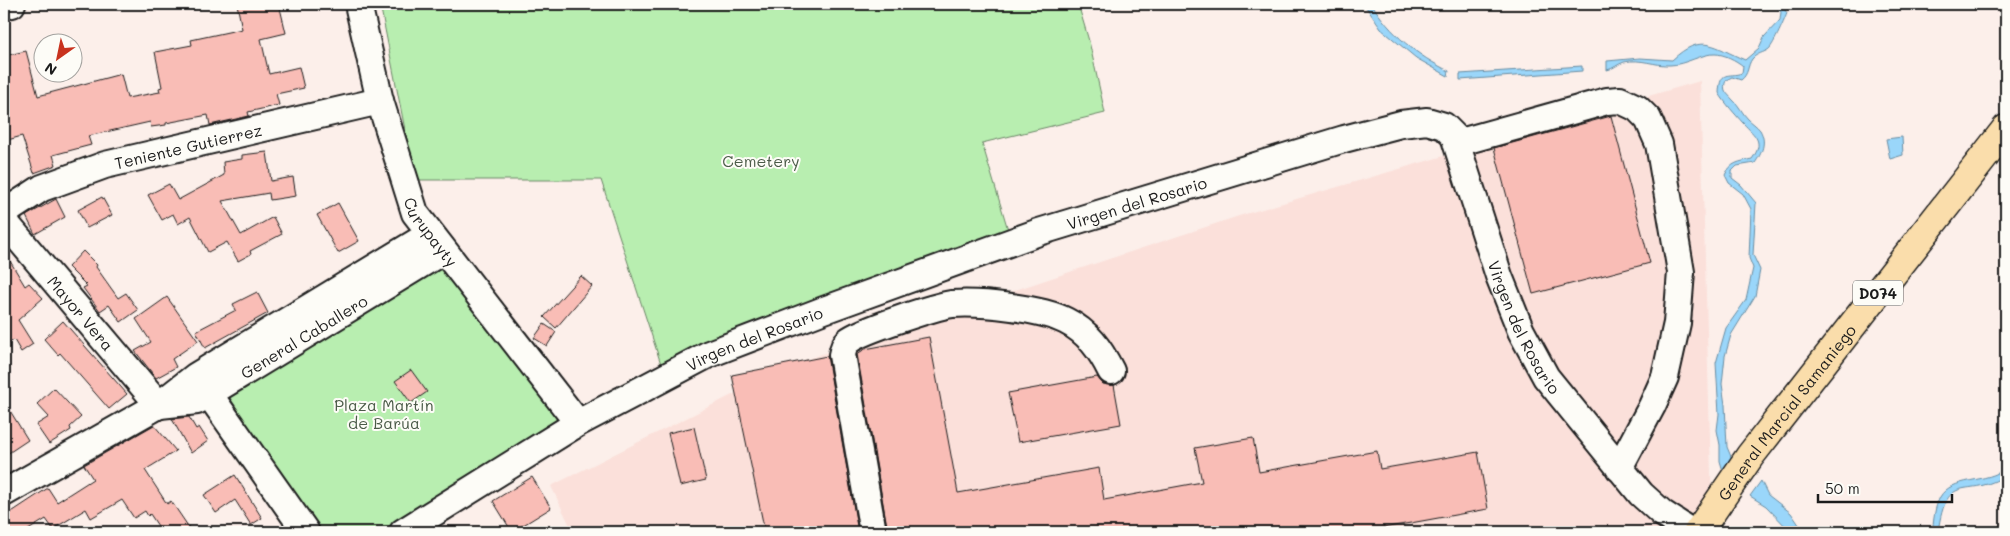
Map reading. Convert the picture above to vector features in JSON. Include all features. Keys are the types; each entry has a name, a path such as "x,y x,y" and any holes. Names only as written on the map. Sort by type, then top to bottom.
{"main road":[{"name":"General Marcial Samaniego","path":"1698,532 1750,456 2006,129"}],"street":[{"path":"4,5 12,4"},
{"name":"Curupayty","path":"358,4 380,101 415,213 436,243 578,424"},
{"path":"1457,143 1607,101 1620,100 1637,108 1648,119 1659,144 1680,272 1678,323 1664,377 1652,406 1619,468"},
{"name":"Teniente Gutierrez","path":"4,213 42,188 106,164 380,101"},
{"name":"Virgen del Rosario","path":"403,532 578,424 710,354 1039,232 1344,139 1402,124 1428,121 1437,123 1450,130 1457,143 1499,276 1521,331 1546,377 1642,494 1662,513 1691,532"},
{"name":"Mayor Vera","path":"4,221 159,405"},
{"name":"General Caballero","path":"4,493 159,405 197,389 436,243"},
{"path":"873,532 842,355 843,349 849,340 880,326 951,304 1008,307 1054,316 1079,328 1093,340 1110,371"},
{"path":"197,389 290,532"},
{"path":"197,389 306,532"},
{"path":"403,532 439,532"}],"shaded area":[{"path":"1700,81 1712,511 1695,532 573,532 551,486 798,362 1242,215"}],"green space":[{"name":"Cemetery","path":"380,4 1078,4 1089,41 1105,113 982,143 1009,233 661,364 601,180 415,180"},
{"name":"Plaza Martín de Barúa","path":"438,263 573,422 389,532 316,532 225,390"}],"water":[{"path":"1364,4 1372,4 1396,34 1427,59 1449,71 1448,76 1416,58 1381,29"},
{"path":"1776,4 1781,4 1787,13 1771,47 1752,59 1741,80 1732,77 1726,80 1724,87 1746,117 1760,130 1763,143 1762,151 1755,163 1737,166 1732,171 1732,178 1741,185 1756,203 1753,255 1760,270 1755,296 1731,335 1725,356 1722,384 1727,447 1732,459 1723,471 1720,461 1720,445 1717,430 1719,414 1716,363 1726,328 1746,300 1753,268 1749,258 1751,209 1743,194 1729,183 1725,175 1733,165 1752,159 1758,148 1758,143 1755,135 1719,93 1723,77 1742,73 1743,66 1730,58 1715,54 1670,65 1630,61 1607,70 1607,61 1640,58 1672,60 1682,51 1700,44 1716,47 1745,60 1759,48 1764,37 1780,20 1781,12"},
{"path":"1582,66 1582,71 1460,80 1460,74"},
{"path":"1902,137 1903,155 1890,159 1886,139"},
{"path":"2006,468 2006,475 1992,482 1961,489 1953,493 1947,500 1942,512 1938,532 1932,532 1936,506 1946,490 1961,483 1998,473"},
{"path":"1761,481 1768,495 1791,513 1804,532 1791,532 1766,506 1750,496"}],"building":[{"path":"237,4 279,4 286,33 261,39 269,74 299,67 304,88 276,94 279,105 248,112 249,116 210,125 208,115 151,127 150,122 88,136 91,145 53,155 56,165 34,173 22,136 4,141 4,93 9,92 4,73 4,56 26,51 32,74 32,82 34,82 38,96 121,74 127,98 160,92 159,88 162,87 155,52 192,45 191,40 242,29"},
{"path":"1611,116 1650,263 1533,294 1494,148"},
{"path":"267,152 271,181 293,177 296,196 270,200 269,193 222,201 241,235 273,217 282,234 250,251 251,254 238,261 227,242 208,252 190,217 178,224 173,214 162,220 148,195 169,184 178,200 224,175 223,162 242,159 242,155"},
{"path":"102,197 112,215 87,228 78,210"},
{"path":"56,199 65,217 35,234 26,216"},
{"path":"338,203 359,241 338,253 317,215"},
{"path":"4,251 25,286 29,283 43,298 18,320 33,344 21,352 14,340 4,346"},
{"path":"83,251 97,265 96,267 118,298 126,293 138,310 121,322 109,305 100,311 83,288 87,286 68,267"},
{"path":"581,276 592,286 556,328 544,317"},
{"path":"257,292 268,313 205,348 196,331 236,310 233,304"},
{"path":"167,297 198,341 172,359 176,367 156,378 135,351 151,342 136,319"},
{"path":"63,321 127,394 109,409 60,353 58,355 44,339"},
{"path":"544,324 556,332 547,346 534,338"},
{"path":"929,337 958,493 1099,468 1104,500 1202,482 1195,448 1253,438 1259,472 1377,451 1380,469 1478,452 1488,509 1361,532 888,532 857,354 865,349"},
{"path":"827,356 858,532 765,532 732,375"},
{"path":"411,370 427,392 411,403 395,381"},
{"path":"1097,377 1103,384 1114,385 1121,424 1018,442 1008,393"},
{"path":"54,388 81,417 70,427 71,430 49,444 36,425 49,417 37,404"},
{"path":"4,401 28,440 4,456"},
{"path":"189,417 196,429 199,427 208,441 191,453 172,419"},
{"path":"154,425 176,451 145,470 167,504 171,501 192,532 162,532 150,514 148,516 145,511 134,518 122,500 91,518 86,509 53,529 46,519 25,532 4,532 4,517 48,488 57,502 93,479 84,465"},
{"path":"694,427 706,480 680,486 668,433"},
{"path":"235,475 262,518 251,525 235,500 216,513 204,495"},
{"path":"532,477 551,508 512,532 493,501"}]}
